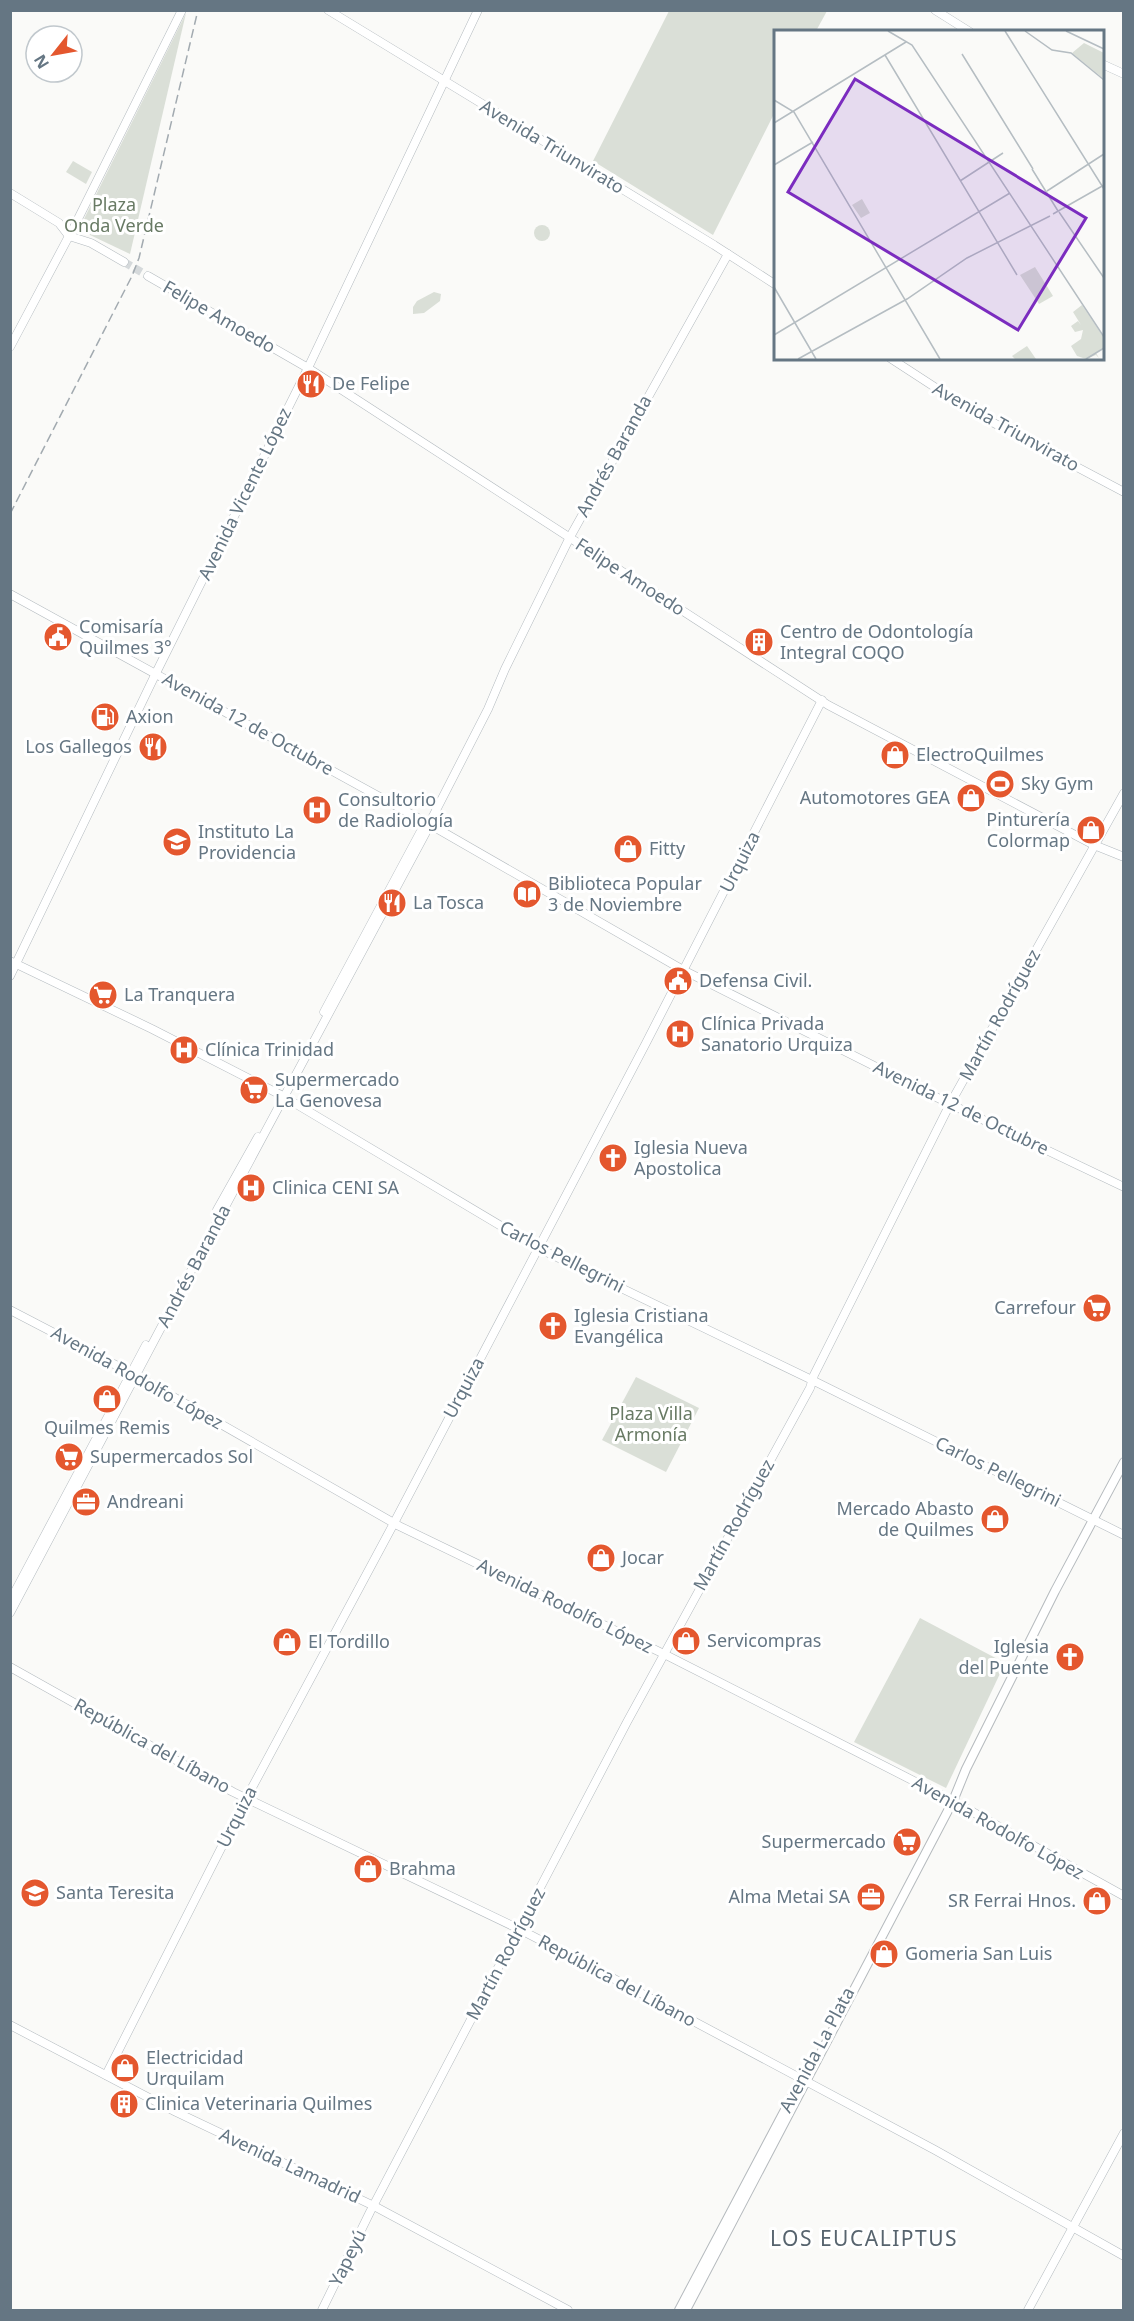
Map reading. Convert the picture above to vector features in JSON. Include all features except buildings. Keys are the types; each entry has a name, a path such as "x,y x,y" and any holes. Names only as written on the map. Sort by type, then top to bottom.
{"main road":[{"name":"Avenida La Plata","path":"686,2310 1124,1462"},
{"name":"Avenida La Plata","path":"679,2310 804,2080"}],"street":[{"path":"74,227 182,10"},
{"name":"Avenida Triunvirato","path":"328,10 774,284"},
{"name":"Avenida Vicente López","path":"10,976 14,963 156,673 308,368 478,10"},
{"path":"935,10 967,30"},
{"path":"1104,65 1124,74"},
{"path":"10,193 59,223 74,227 91,243"},
{"path":"59,223 69,236 91,243 124,262"},
{"path":"10,347 69,236"},
{"name":"Andrés Baranda","path":"10,1601 283,1096 422,829 429,824 488,709 505,669 570,537 728,254"},
{"name":"Felipe Amoedo","path":"148,276 308,368 822,700 1094,845 1124,857"},
{"name":"Avenida Triunvirato","path":"893,360 973,412 1124,492"},
{"name":"Avenida 12 de Octubre","path":"10,594 429,824 683,970 950,1104 1124,1186"},
{"name":"Urquiza","path":"106,2076 247,1797 538,1248 822,700"},
{"name":"Martín Rodríguez","path":"374,2206 664,1654 810,1388 950,1104 1124,794"},
{"name":"Carlos Pellegrini","path":"14,963 152,1029 283,1096 538,1248 812,1380 1124,1535"},
{"name":"Avenida Rodolfo López","path":"10,1310 133,1374 394,1522 664,1654 951,1800 1124,1896"},
{"name":"Andrés Baranda","path":"10,1613 133,1374"},
{"name":"República del Líbano","path":"10,1667 233,1792 519,1929 804,2080 1124,2256"},
{"name":"Avenida Lamadrid","path":"10,2025 176,2112 374,2206 568,2310"},
{"path":"1028,2310 1124,2133"},
{"name":"Yapeyú","path":"322,2310 374,2206"}],"green space":[{"path":"669,11 827,11 817,30 774,30 774,114 713,235 593,161"},
{"name":"Plaza Onda Verde","path":"186,13 130,254 90,235 81,225"},
{"path":"73,161 92,172 86,184 66,172"},
{"path":"542,225 548,227 550,233 548,239 542,241 536,239 534,233 536,227"},
{"path":"434,292 441,294 440,301 424,313 413,314 413,307 417,301"},
{"name":"Plaza Villa Armonía","path":"636,1377 699,1408 666,1472 602,1440"},
{"path":"920,1618 1005,1663 946,1788 854,1742"}],"tunnel":[{"path":"124,262 148,276"}],"railway":[{"path":"10,514 132,276 139,258 198,10"}],"place":[{"name":"De Felipe","path":"311,384"},
{"name":"Comisaría Quilmes 3°","path":"58,637"},
{"name":"Centro de Odontología Integral COQO","path":"759,642"},
{"name":"Axion","path":"105,717"},
{"name":"Los Gallegos","path":"153,747"},
{"name":"ElectroQuilmes","path":"895,755"},
{"name":"Sky Gym","path":"1000,784"},
{"name":"Automotores GEA","path":"971,798"},
{"name":"Consultorio de Radiología","path":"317,810"},
{"name":"Pinturería Colormap","path":"1091,830"},
{"name":"Instituto La Providencia","path":"177,842"},
{"name":"Fitty","path":"628,849"},
{"name":"Biblioteca Popular 3 de Noviembre","path":"527,894"},
{"name":"La Tosca","path":"392,903"},
{"name":"Defensa Civil.","path":"678,981"},
{"name":"La Tranquera","path":"103,995"},
{"name":"Clínica Privada Sanatorio Urquiza","path":"680,1034"},
{"name":"Clínica Trinidad","path":"184,1050"},
{"name":"Supermercado La Genovesa","path":"254,1090"},
{"name":"Iglesia Nueva Apostolica","path":"613,1158"},
{"name":"Clinica CENI SA","path":"251,1188"},
{"name":"Carrefour","path":"1097,1308"},
{"name":"Iglesia Cristiana Evangélica","path":"553,1326"},
{"name":"Quilmes Remis","path":"107,1399"},
{"name":"Supermercados Sol","path":"69,1457"},
{"name":"Andreani","path":"86,1502"},
{"name":"Mercado Abasto de Quilmes","path":"995,1519"},
{"name":"Jocar","path":"601,1558"},
{"name":"Servicompras","path":"686,1641"},
{"name":"El Tordillo","path":"287,1642"},
{"name":"Iglesia del Puente","path":"1070,1657"},
{"name":"Supermercado","path":"907,1842"},
{"name":"Brahma","path":"368,1869"},
{"name":"Santa Teresita","path":"35,1893"},
{"name":"Alma Metai SA","path":"871,1897"},
{"name":"SR Ferrai Hnos.","path":"1097,1901"},
{"name":"Gomeria San Luis","path":"884,1954"},
{"name":"Electricidad Urquilam","path":"125,2068"},
{"name":"Clinica Veterinaria Quilmes","path":"124,2104"}],"district":[{"name":"LOS EUCALIPTUS","path":"864,2239"}]}
